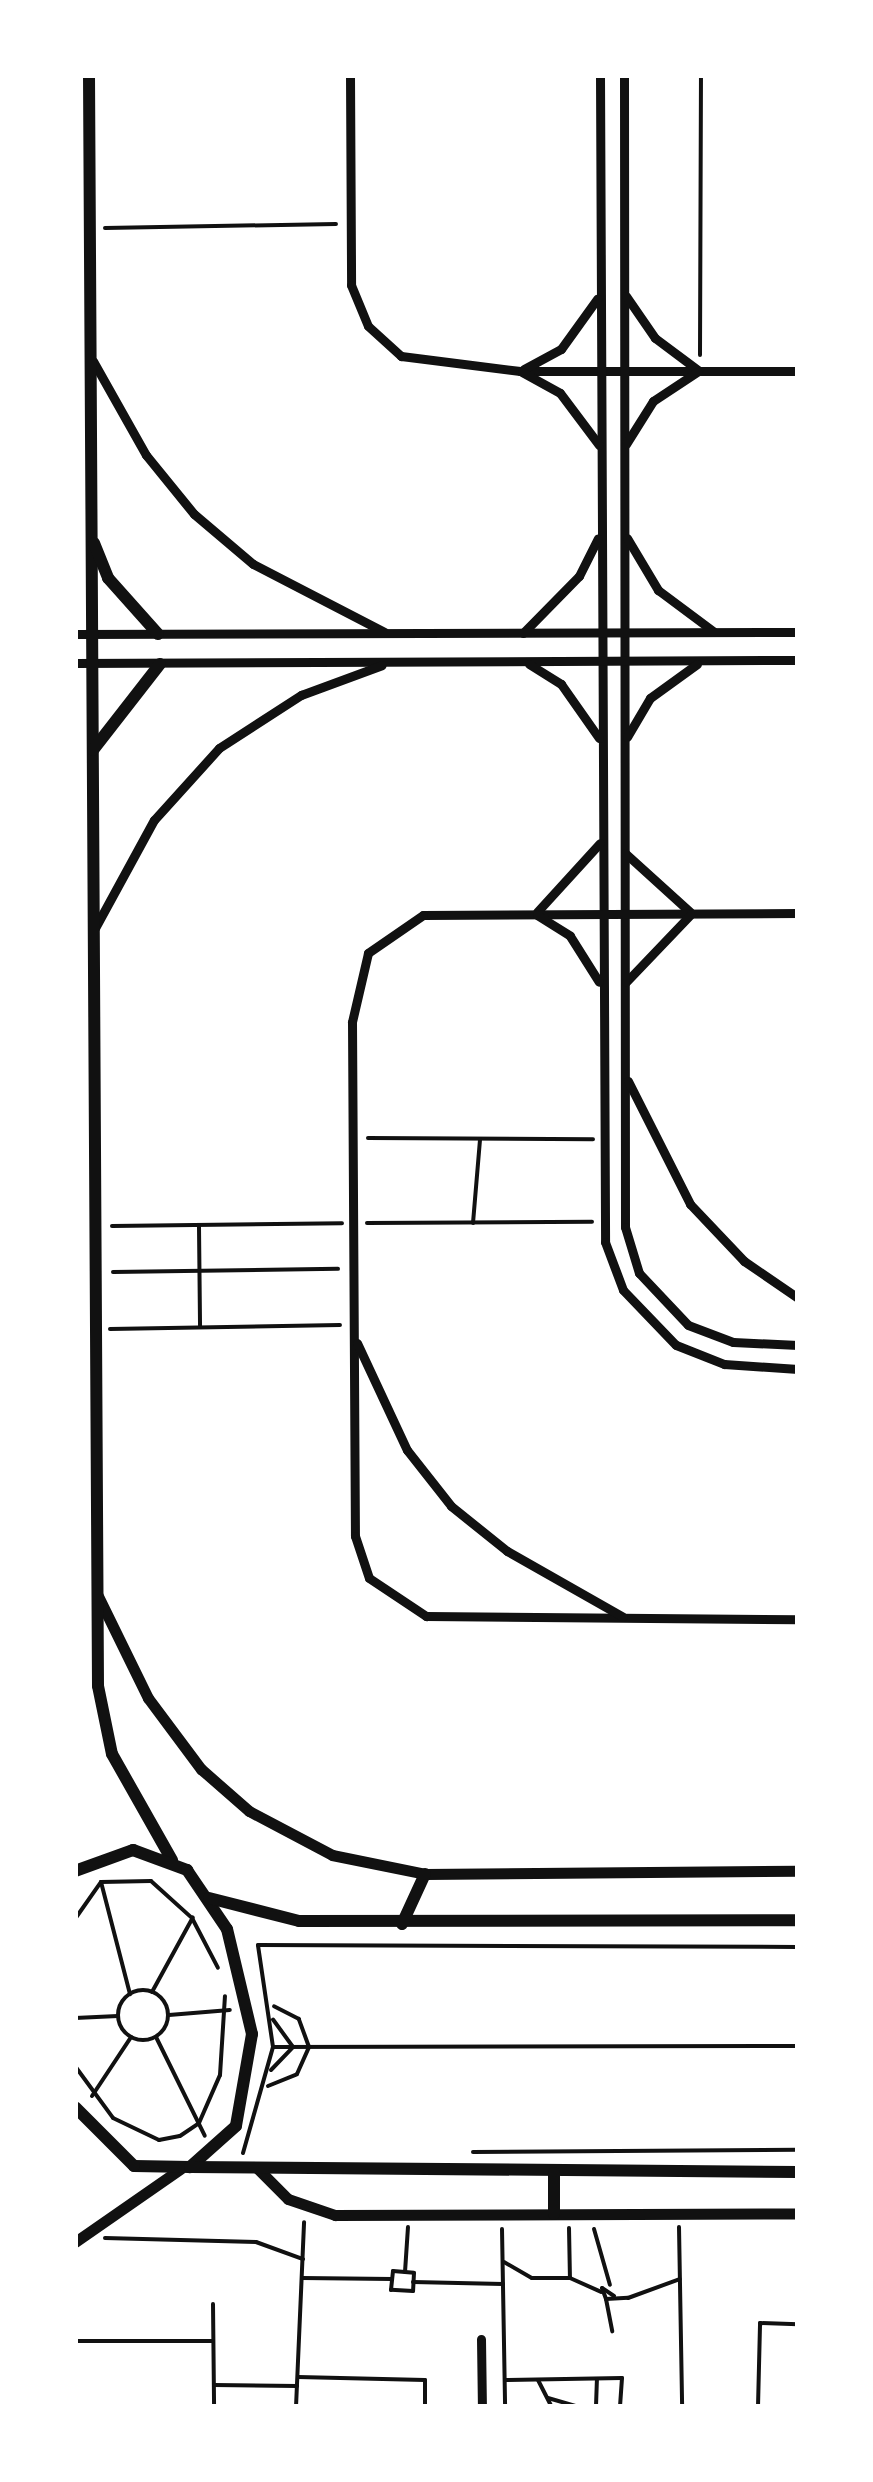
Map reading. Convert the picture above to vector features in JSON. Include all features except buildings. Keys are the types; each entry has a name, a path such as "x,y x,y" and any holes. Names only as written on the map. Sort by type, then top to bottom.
{"main road":[{"path":"89,75 94,1588 112,1754 172,1860 208,1895 249,2008 243,2106 213,2153 185,2168"},
{"path":"91,533 108,578 158,634"},
{"path":"92,752 160,664"},
{"path":"75,1871 94,1858 134,1850 172,1860"},
{"path":"402,1924 425,1874"},
{"path":"208,1895 300,1921 402,1924 798,1920"},
{"path":"77,2110 134,2166 554,2173 798,2172"},
{"path":"554,2173 561,2214"}],"street":[{"path":"350,75 354,296 383,344 422,365 520,370 798,371"},
{"path":"600,75 602,1222 623,1290 655,1330 724,1364 798,1368"},
{"path":"624,75 625,1227 646,1283 710,1335 798,1345"},
{"path":"520,370 561,350 600,292"},
{"path":"624,292 655,338 700,371"},
{"path":"90,355 146,454 194,514 253,564 386,634"},
{"path":"520,370 569,402 601,450"},
{"path":"624,449 652,401 700,371"},
{"path":"624,530 658,590 715,632"},
{"path":"523,633 579,576 601,531"},
{"path":"75,634 798,632"},
{"path":"624,744 669,679 716,660"},
{"path":"75,664 798,660"},
{"path":"91,934 154,820 219,748 300,695 392,662"},
{"path":"522,662 561,684 601,744"},
{"path":"534,914 566,890 601,840"},
{"path":"625,853 660,895 692,913"},
{"path":"626,982 692,913"},
{"path":"798,913 423,915 368,953 354,995 353,1138 356,1536 386,1596 426,1616 798,1619"},
{"path":"534,914 584,952 601,990"},
{"path":"625,1075 690,1204 744,1260 798,1298"},
{"path":"354,1330 407,1450 452,1506 506,1551 625,1618"},
{"path":"94,1588 148,1698 224,1791 332,1856 425,1874 798,1871"},
{"path":"256,2167 305,2208 409,2214 798,2213"},
{"path":"78,2239 185,2168"},
{"path":"481,2339 482,2407"}],"path":[{"path":"700,371 701,75"},
{"path":"90,228 350,224"},
{"path":"75,1662 76,956"},
{"path":"353,1138 600,1139"},
{"path":"473,1223 480,1139"},
{"path":"93,1226 602,1222"},
{"path":"199,1226 200,1328"},
{"path":"93,1272 354,1269"},
{"path":"93,1330 354,1330"},
{"path":"94,1858 130,1994 118,2016"},
{"path":"75,2066 92,2096 159,2140 198,2123 220,2075 227,2010 216,1962 192,1918 151,1880 101,1882"},
{"path":"75,1919 101,1882"},
{"path":"152,1992 208,1895"},
{"path":"264,2153 244,2153 268,2086 274,2047 272,2006 258,1945 798,1946"},
{"path":"130,1994 152,1992"},
{"path":"152,1992 168,2015"},
{"path":"268,2086 296,2074 309,2047 298,2019 272,2006"},
{"path":"168,2015 249,2008"},
{"path":"156,2037 168,2015"},
{"path":"75,2018 118,2016"},
{"path":"118,2016 131,2037"},
{"path":"273,2019 292,2047"},
{"path":"131,2037 156,2037"},
{"path":"77,2110 92,2096 131,2037"},
{"path":"156,2037 213,2153"},
{"path":"274,2047 798,2046"},
{"path":"271,2070 292,2047"},
{"path":"463,2152 798,2150"},
{"path":"296,2407 305,2208"},
{"path":"392,2280 391,2290 412,2291 413,2282 405,2272 409,2214"},
{"path":"502,2214 506,2407"},
{"path":"561,2214 570,2278"},
{"path":"588,2214 614,2296"},
{"path":"679,2214 682,2407"},
{"path":"78,2239 256,2242 303,2259"},
{"path":"503,2262 532,2278 570,2278 601,2292 606,2298 612,2331"},
{"path":"302,2278 392,2280 405,2272"},
{"path":"606,2298 680,2279"},
{"path":"413,2282 503,2284"},
{"path":"601,2292 610,2285"},
{"path":"213,2304 214,2407"},
{"path":"758,2407 760,2323 798,2324"},
{"path":"75,2340 213,2341"},
{"path":"298,2377 425,2380 424,2407"},
{"path":"505,2380 622,2378 620,2407"},
{"path":"538,2379 552,2407"},
{"path":"548,2398 583,2407 596,2406 597,2379"},
{"path":"214,2384 297,2386"}]}
